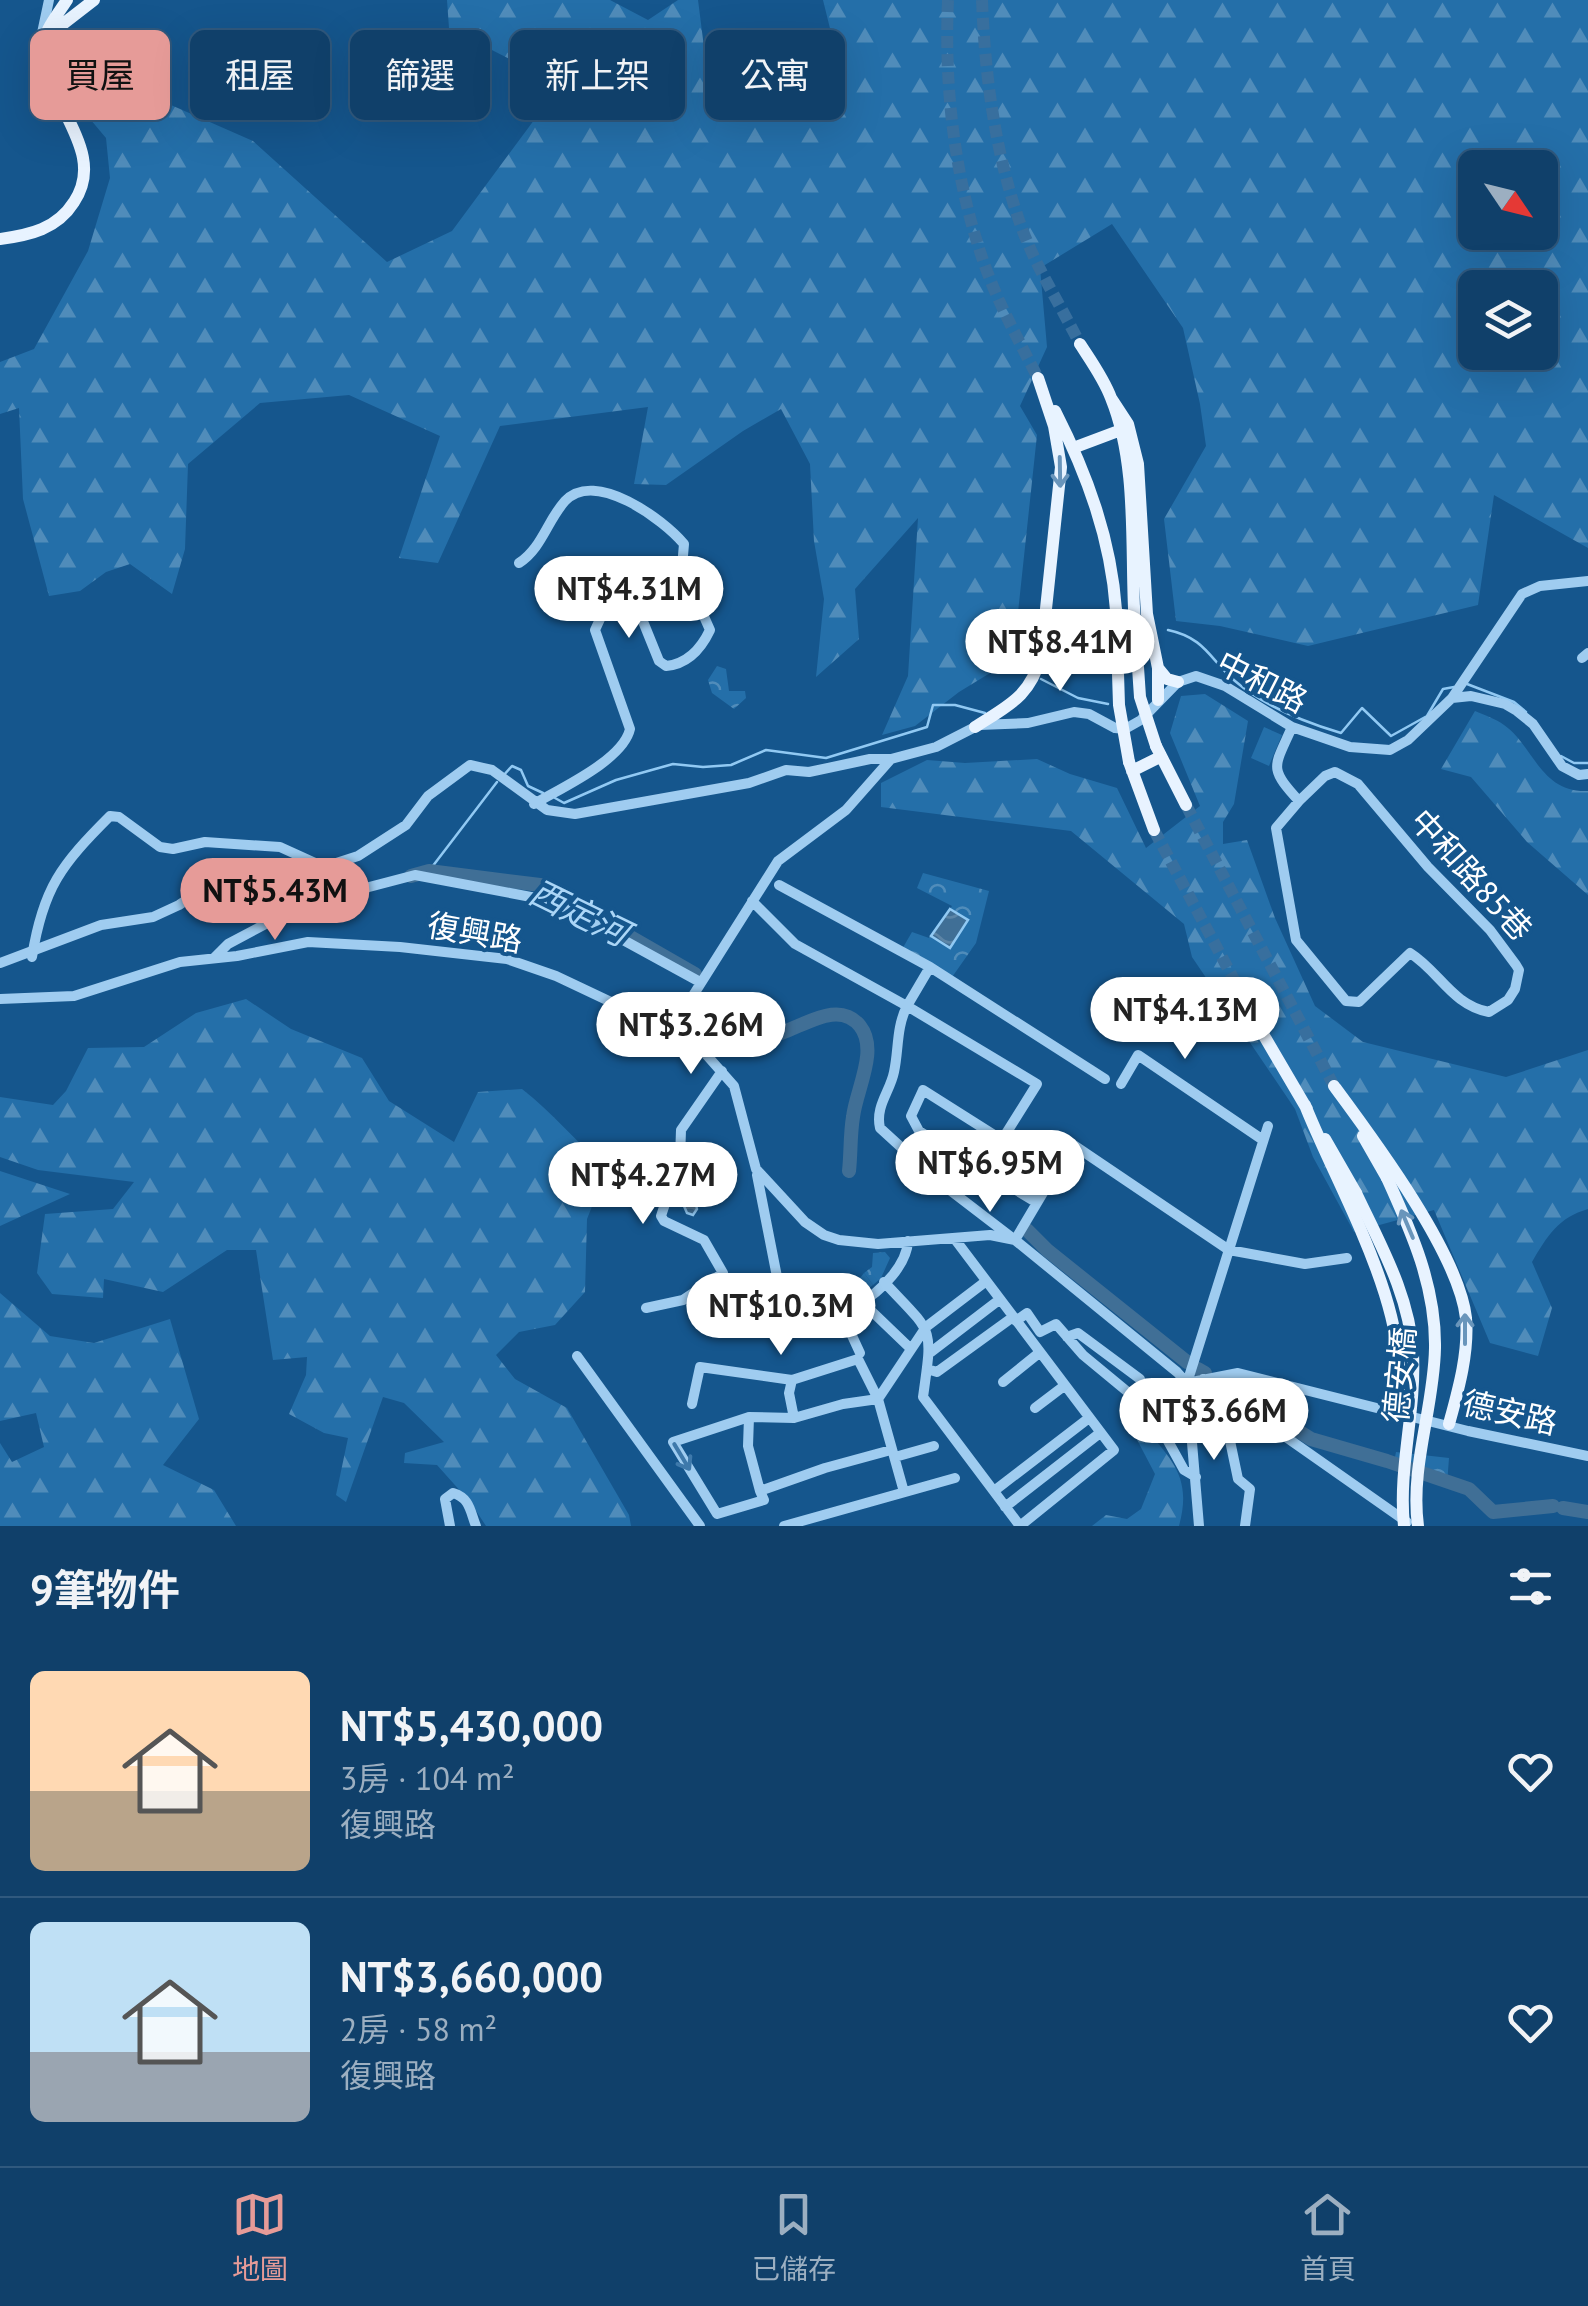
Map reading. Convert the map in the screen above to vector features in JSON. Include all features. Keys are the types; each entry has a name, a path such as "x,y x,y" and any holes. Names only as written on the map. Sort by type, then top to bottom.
{"main road":[{"path":"48,30 65,1"},
{"path":"60,30 85,4"},
{"path":"0,239 48,227 72,205 84,184 85,156 67,120"},
{"path":"1080,344 1128,424 1138,464 1147,614 1158,668 1158,700"},
{"path":"975,727 996,718 1023,695 1032,684 1041,656 1061,467 1054,426 1038,378 1073,448 1109,551 1116,610 1119,705 1130,767 1154,830"},
{"path":"1111,398 1128,486 1140,697 1158,751 1186,805"},
{"path":"1073,448 1120,430"},
{"path":"1158,668 1167,679 1178,682"},
{"path":"1130,767 1158,751"},
{"path":"1263,1034 1305,1106 1384,1288 1397,1356 1400,1395 1395,1412"},
{"name":"德安橋","path":"1416,1526 1416,1483 1435,1352 1434,1312 1422,1261 1387,1178 1334,1086 1389,1160 1444,1256 1463,1300 1464,1358 1449,1424"},
{"name":"德安橋","path":"1305,1106 1356,1193 1400,1289 1410,1336 1412,1402 1402,1486 1404,1526"}],"street":[{"path":"43,30 50,0"},
{"path":"65,1 85,4"},
{"path":"213,959 228,944 283,916 324,867 358,856 406,825 428,796 470,766 482,766 512,786 550,796 593,770 628,737 630,729 596,630 601,616 617,611 637,614 659,662 666,666 690,657 710,630 682,567 684,544 657,516 594,490 579,490 565,502 533,552 519,562"},
{"path":"1588,581 1540,586 1522,594 1454,694 1505,704 1532,724 1562,766 1579,775 1588,774"},
{"name":"中和路","path":"996,718 1028,723 1074,712 1126,729 1141,720 1178,682 1196,676 1226,686 1292,727 1350,747 1390,750 1408,740 1454,694"},
{"path":"550,796 552,808 558,814 582,813 749,783 786,770 809,772 870,758 891,759 936,747 975,727"},
{"path":"1292,727 1275,769 1299,801"},
{"path":"870,758 876,764 874,775"},
{"path":"670,1032 694,979 778,860 846,810 891,759"},
{"name":"中和路85巷","path":"1335,772 1358,784 1506,948 1519,970 1518,984 1508,1000 1489,1012 1477,1010 1461,1002 1410,952 1360,1002 1346,1001 1304,951 1293,928 1276,828 1299,801 1325,776 1335,772"},
{"path":"550,796 558,814"},
{"path":"32,958 41,912 56,876 110,816 119,817 160,846 173,849 204,842 280,847 324,867"},
{"path":"0,964 101,925 153,917 179,905 225,874 256,870 307,887 350,892 415,875 552,901 694,979"},
{"path":"779,885 930,968 1105,1080"},
{"path":"752,900 795,944 1037,1084 1002,1140 1004,1150 1049,1176 1034,1201 919,1131 911,1116 923,1090 1002,1140"},
{"name":"復興路","path":"0,998 74,996 180,962 308,942 492,956 556,976 703,1052 734,1086 756,1169 791,1208 824,1235 878,1244 990,1235 1015,1240 1187,1383"},
{"path":"930,968 899,1022 894,1076 878,1112 880,1128 938,1181 1015,1240 1072,1144 1229,1250 1306,1264 1347,1258"},
{"path":"1121,1084 1138,1055 1263,1140"},
{"path":"646,1308 684,1300 723,1273 704,1240 664,1222 660,1216 680,1159 681,1130 722,1071"},
{"path":"1200,1526 1187,1383 1268,1126"},
{"path":"756,1169 782,1296 800,1312 818,1316 842,1314 862,1302 903,1264 908,1241"},
{"path":"990,1235 994,1222"},
{"path":"884,1282 926,1326 931,1352 923,1397 1020,1526 1114,1450 954,1238"},
{"path":"878,1400 926,1326 985,1282"},
{"path":"931,1352 999,1300"},
{"path":"862,1302 911,1349"},
{"path":"927,1369 937,1372 1027,1313 1040,1332 1056,1324 1152,1412 1184,1470 1196,1478"},
{"path":"842,1314 860,1353"},
{"path":"1066,1337 1078,1333 1140,1379"},
{"path":"1003,1382 1040,1352"},
{"path":"577,1356 700,1526"},
{"path":"692,1404 700,1367 792,1380 858,1358 878,1400 904,1492"},
{"name":"德安路","path":"1187,1383 1238,1373 1468,1431 1588,1456"},
{"path":"1203,1379 1416,1526"},
{"path":"792,1380 789,1393 794,1418"},
{"path":"1035,1408 1064,1386"},
{"path":"1220,1392 1238,1479 1250,1489 1245,1526"},
{"path":"878,1400 843,1404 794,1418 749,1417 673,1442 717,1514 825,1468 934,1446"},
{"path":"749,1417 748,1446 762,1495"},
{"path":"994,1491 1088,1418"},
{"path":"1005,1507 1100,1432"},
{"path":"784,1526 955,1478"},
{"path":"450,1526 445,1499 453,1493 468,1502 476,1526"}],"green space":[{"path":"447,0 610,0 648,20 678,0 698,0 705,55 705,120 845,120 845,30 830,30 823,0 1588,0 1588,548 1494,495 1478,605 1308,646 1220,626 1176,621 1164,519 1206,446 1200,404 1183,328 1112,224 1040,268 1047,347 1020,406 1037,435 1013,659 959,692 915,726 882,735 908,676 918,518 855,589 859,639 816,677 824,599 814,541 810,464 781,409 666,485 634,484 648,407 500,426 438,563 399,558 440,436 349,395 260,403 188,464 185,549 172,594 130,564 106,572 80,591 49,596 23,499 19,408 0,414 0,362 34,349 88,251 110,178 106,138 91,120 170,120 170,105 190,113 190,120 205,120 253,141 387,262 452,231 534,120 685,120 685,30 510,30 510,59 490,49 490,30 449,28"},
{"path":"717,666 726,669 729,691 745,691 746,698 734,709 712,693 708,680"},
{"path":"1205,694 1248,721 1234,804 1223,822 1223,844 1247,840 1275,918 1315,1006 1363,1042 1506,1077 1588,1050 1588,1209 1569,1217 1555,1229 1532,1262 1552,1308 1538,1356 1490,1343 1434,1210 1354,1232 1313,1157 1295,1109 1192,957 1184,924 1071,831 881,807 881,783 927,760 965,763 1037,759 1117,788 1146,848 1200,806 1170,733 1181,696"},
{"path":"1475,711 1514,734 1548,777 1572,790 1588,791 1588,895 1527,842 1471,777 1441,769"},
{"path":"1264,727 1282,735 1269,766 1251,758"},
{"path":"923,873 989,891 976,943 950,980 901,951 912,932 929,938 952,906 917,888"},
{"path":"246,999 291,1029 362,1058 389,1101 454,1142 478,1092 522,1089 607,1169 587,1219 585,1292 555,1325 519,1332 496,1355 515,1379 567,1408 629,1515 631,1526 486,1526 437,1465 404,1463 405,1453 444,1442 404,1403 383,1397 346,1502 336,1495 348,1438 324,1433 289,1414 306,1375 307,1357 273,1360 256,1250 227,1250 163,1292 104,1279 103,1298 52,1294 37,1273 45,1214 113,1209 134,1182 38,1170 0,1157 0,1097 53,1105 66,1091 88,1048 144,1047 196,1013"},
{"path":"0,1171 70,1194 0,1226"},
{"path":"885,1252 890,1258 881,1278 873,1285 864,1273 872,1267 873,1253"},
{"path":"864,1273 873,1285 843,1309 839,1301 848,1294 848,1276 859,1279"},
{"path":"0,1293 50,1336 94,1343 170,1319 199,1419 163,1465 214,1490 236,1526 0,1526 0,1443 12,1462 44,1447 36,1413 0,1421"},
{"path":"1144,1427 1177,1471 1183,1495 1179,1526 1092,1526 1106,1515 1127,1519 1141,1509 1155,1474 1133,1432"},
{"path":"1396,1452 1449,1458 1447,1484 1393,1468"}],"water":[{"path":"950,909 968,920 950,948 931,936"},
{"path":"683,1183 692,1188 697,1209 693,1215 687,1213 677,1190"}],"waterway":[{"path":"1168,630 1199,644 1259,699 1299,719 1341,733 1362,708 1391,736 1427,716 1443,689 1454,687"},
{"path":"1041,679 1078,698 1108,704"},
{"path":"1467,684 1514,702 1526,712"},
{"path":"555,798 564,803 616,780 673,764 731,765 766,750 826,758 927,727 933,705 955,705 985,713"},
{"path":"1561,756 1574,763 1588,763"},
{"path":"503,776 512,766 521,770 528,786 543,793"},
{"path":"429,871 497,782"},
{"name":"西定河","path":"411,876 429,871 540,885 695,974"},
{"name":"西定河","path":"748,1015 755,1031 766,1036 830,1015 846,1016 860,1026 867,1058 853,1117 849,1171"},
{"name":"西定河","path":"1027,1230 1187,1362"},
{"name":"西定河","path":"1198,1369 1205,1373"},
{"name":"西定河","path":"1220,1382 1311,1439 1469,1489 1493,1512 1553,1506"},
{"name":"西定河","path":"1563,1508 1588,1512"}],"tunnel":[{"path":"948,0 950,102 966,202 991,280 1038,378"},
{"path":"982,0 989,89 1014,206 1030,248 1080,344"},
{"path":"1186,805 1334,1086"},
{"path":"1154,830 1263,1034"}]}
